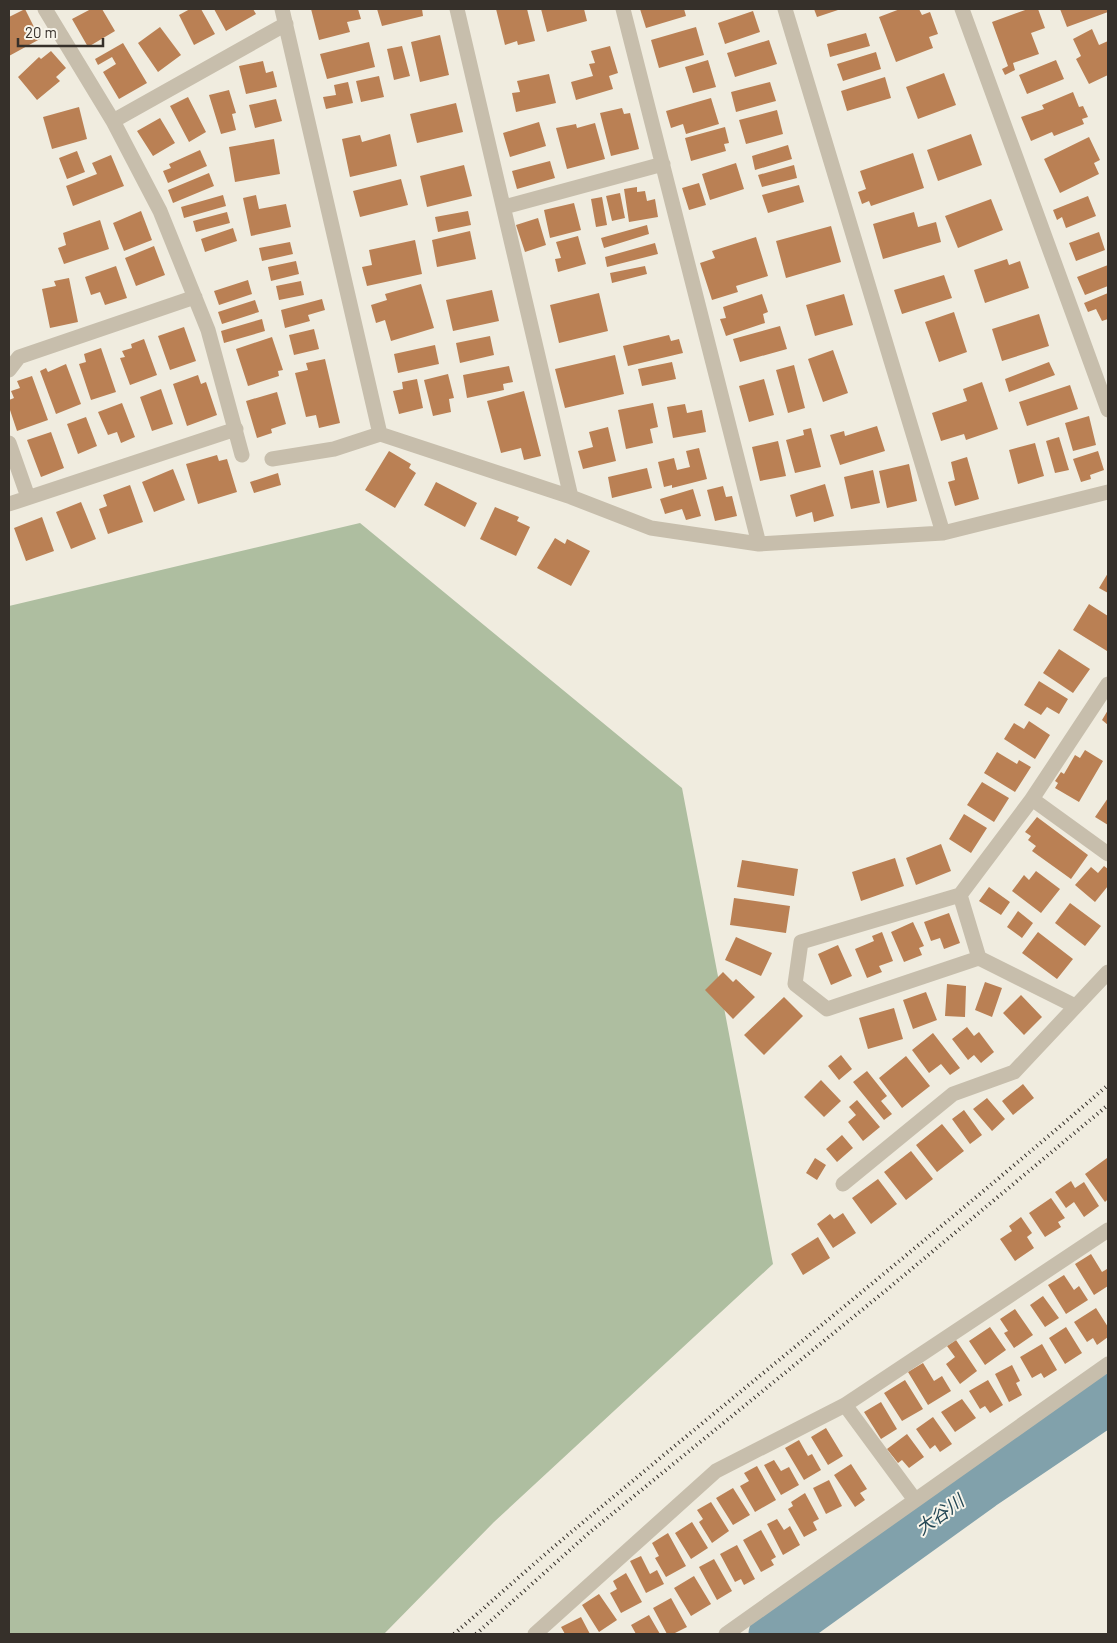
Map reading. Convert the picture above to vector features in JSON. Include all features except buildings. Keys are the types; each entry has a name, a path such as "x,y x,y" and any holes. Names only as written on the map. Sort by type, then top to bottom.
{"street":[{"path":"45,9 113,121 160,211 208,330 242,455"},
{"path":"282,9 380,434"},
{"path":"457,9 571,497"},
{"path":"623,9 759,544"},
{"path":"785,9 943,534"},
{"path":"962,9 1108,410"},
{"path":"113,121 286,24"},
{"path":"504,207 663,164"},
{"path":"9,370 19,357 194,297"},
{"path":"9,504 236,429"},
{"path":"272,459 334,449 380,434 571,497 651,528 759,544 943,534 1108,492"},
{"path":"9,443 28,497"},
{"path":"1075,1006 979,958 827,1009 795,984 801,942 960,894 1032,799 1108,684"},
{"path":"1032,799 1108,854"},
{"path":"960,894 979,958"},
{"path":"843,1184 953,1094 1014,1072 1108,972"},
{"path":"535,1634 716,1471 844,1405 1108,1230"},
{"path":"726,1634 1108,1364"},
{"path":"844,1405 915,1500"}],"green space":[{"path":"360,523 682,788 773,1264 494,1522 384,1634 9,1634 9,606"}],"waterway":[{"name":"大谷川","path":"774,1634 981,1485 1108,1399"}],"railway":[{"path":"454,1634 570,1533 979,1195 1108,1085"},
{"path":"476,1634 590,1532 890,1287 1108,1105"}]}
